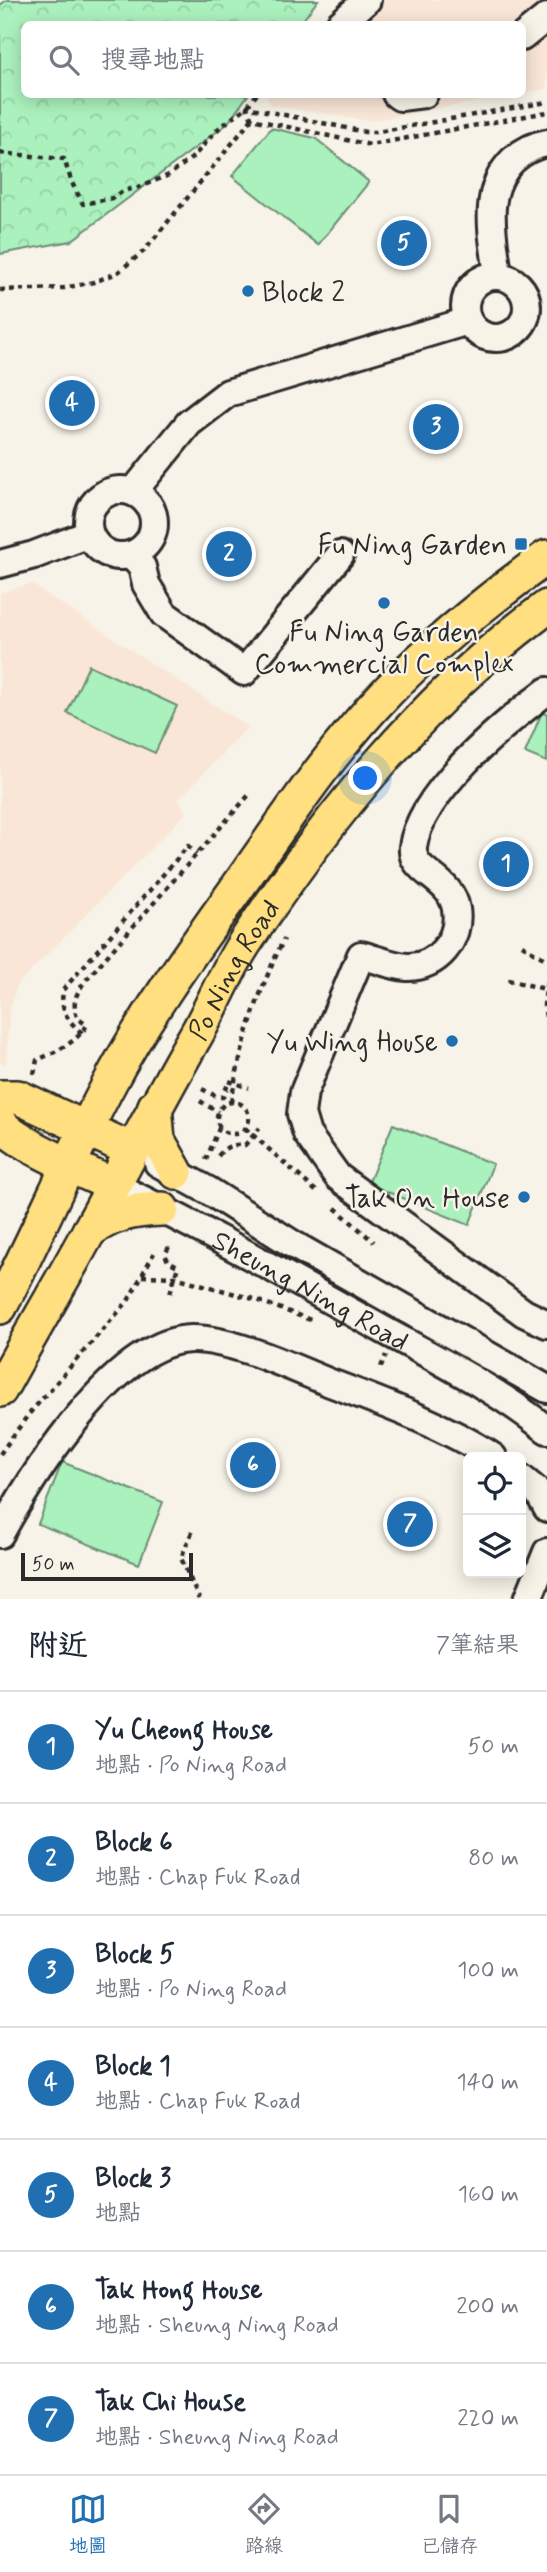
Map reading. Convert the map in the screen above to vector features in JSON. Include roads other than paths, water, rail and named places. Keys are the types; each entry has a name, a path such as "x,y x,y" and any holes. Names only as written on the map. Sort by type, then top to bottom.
{"main road":[{"name":"Po Ning Road","path":"0,1307 69,1163 151,1011 318,773 388,691 481,606 547,557"},
{"name":"Po Ning Road","path":"0,1390 243,946 328,825 407,731 480,661 547,607"},
{"name":"Sheung Ning Road","path":"0,1097 18,1097 132,1150"},
{"path":"155,1106 158,1140 191,1166"},
{"name":"Sheung Ning Road","path":"0,1122 4,1129 33,1146 113,1185"},
{"path":"33,1146 46,1175 49,1203"},
{"path":"89,1231 102,1221 119,1214 133,1210 162,1209"}],"street":[{"path":"343,21 367,0"},
{"path":"526,34 547,17"},
{"path":"498,275 490,214 493,191 503,170 520,154 547,143"},
{"path":"498,275 512,279 523,289 528,303 526,318 518,330 505,337 490,338 477,332 468,321 464,305 470,289 482,279 498,275"},
{"path":"133,492 189,423 228,393 468,321"},
{"path":"112,491 133,492 149,505 154,524 147,544 131,555 121,557 101,551 89,534 89,512 102,495 112,491"},
{"path":"0,564 34,555 89,534"},
{"path":"131,555 142,567 146,584 164,614 244,672 340,555"},
{"path":"547,691 468,761 426,810 418,828 413,853 423,871 444,885 452,896 456,909 453,937 446,949 423,965 397,966 361,955 304,1093 302,1114 307,1134 338,1177 524,1313 547,1324"},
{"name":"Sheung Ning Road","path":"132,1150 191,1166 271,1232 547,1388"},
{"name":"Sheung Ning Road","path":"113,1185 402,1340 520,1408 547,1430"},
{"path":"0,1534 36,1475 99,1392 142,1356 157,1348 190,1339 222,1344 309,1374 410,1415 483,1452"},
{"path":"526,1482 538,1492 547,1508"},
{"path":"528,1599 547,1552"}],"place":[{"name":"Block 3","path":"404,243"},
{"name":"Block 2","path":"248,291"},
{"name":"Block 1","path":"72,403"},
{"name":"Block 5","path":"436,427"},
{"name":"Fu Ning Garden","path":"521,544"},
{"name":"Block 6","path":"229,554"},
{"name":"Fu Ning Garden Commercial Complex","path":"384,603"},
{"name":"Yu Cheong House","path":"506,864"},
{"name":"Yu Wing House","path":"452,1041"},
{"name":"Tak On House","path":"524,1197"},
{"name":"Tak Hong House","path":"253,1465"},
{"name":"Tak Chi House","path":"410,1524"}]}
